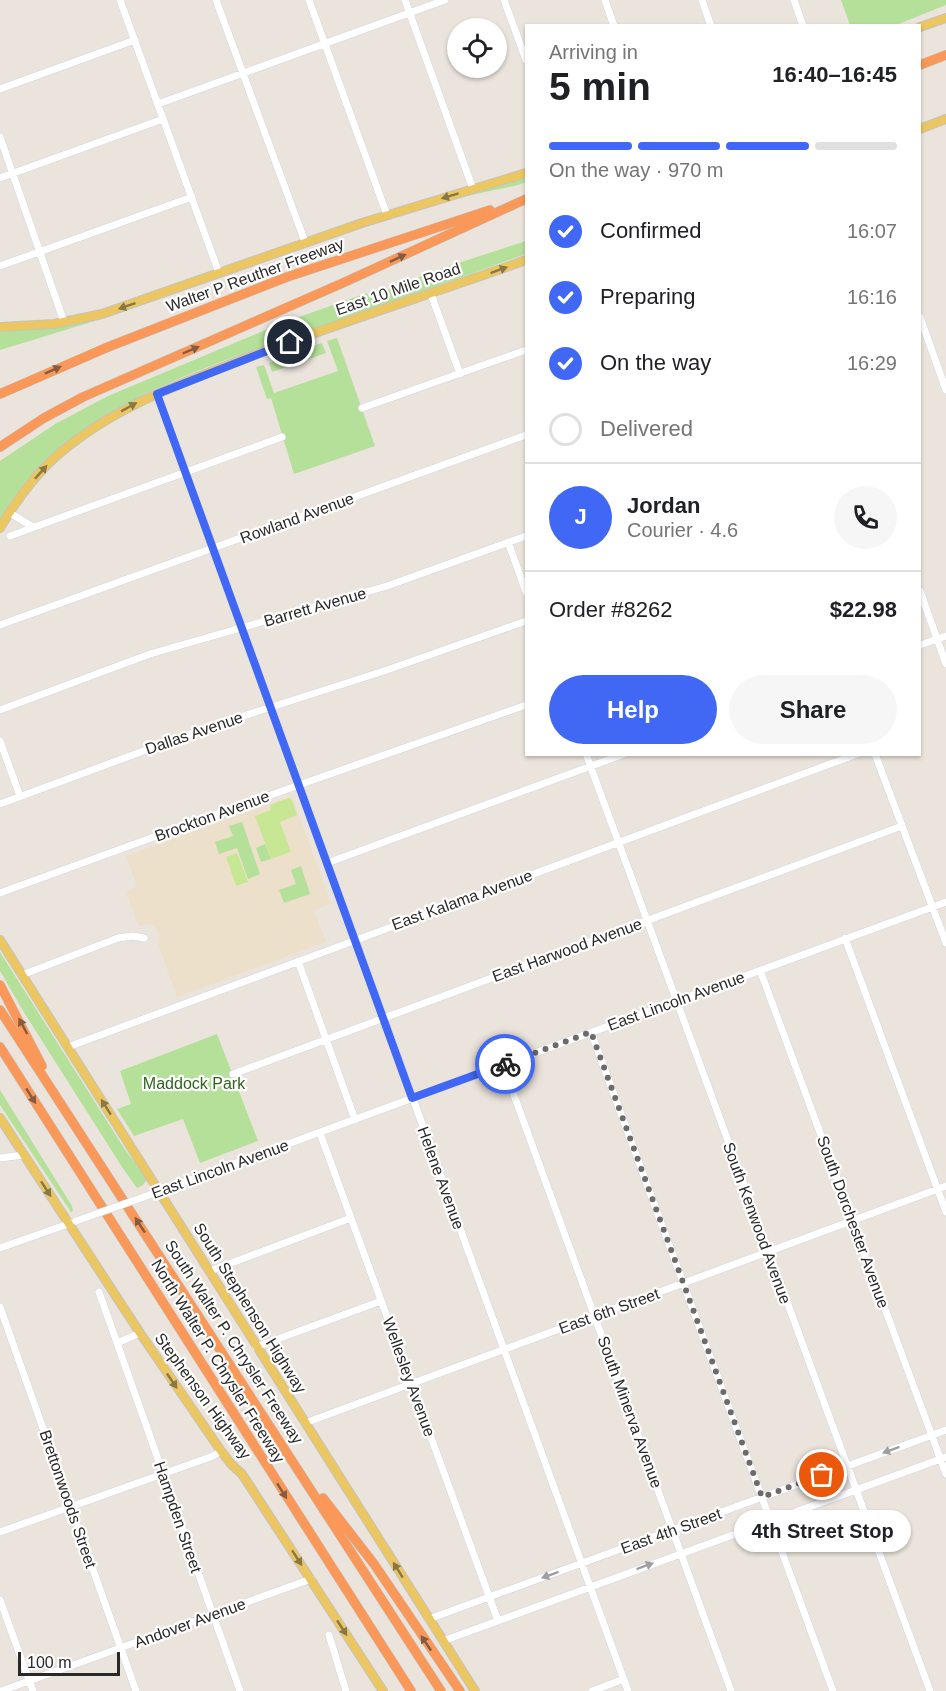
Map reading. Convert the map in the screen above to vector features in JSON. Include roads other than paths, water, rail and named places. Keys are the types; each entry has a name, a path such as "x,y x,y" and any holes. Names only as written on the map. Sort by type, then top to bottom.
{"highway":[{"path":"921,65 946,55"},
{"path":"0,448 83,397 335,287 525,198"},
{"name":"Walter P Reuther Freeway","path":"0,394 108,347 287,277 525,198"},
{"path":"0,985 57,1098"},
{"name":"South Walter P. Chrysler Freeway","path":"0,1010 441,1691"},
{"name":"North Walter P. Chrysler Freeway","path":"0,1047 411,1691"},
{"path":"282,1443 374,1564 460,1691"}],"main road":[{"path":"921,27 946,18"},
{"path":"921,129 946,119"},
{"path":"0,327 64,322 117,310 305,242 525,173"},
{"name":"East 10 Mile Road","path":"10,513 45,468 79,438 126,408 275,347 525,260"},
{"path":"0,528 10,513"},
{"name":"South Stephenson Highway","path":"0,940 475,1691"},
{"name":"Stephenson Highway","path":"0,1118 23,1155 72,1222 140,1333 221,1451 242,1474 383,1691"}],"street":[{"path":"120,0 219,273"},
{"path":"216,0 305,242"},
{"path":"309,0 387,215"},
{"path":"405,0 473,189"},
{"path":"158,104 445,0"},
{"path":"504,0 525,57"},
{"path":"605,0 613,24"},
{"path":"702,0 710,24"},
{"path":"794,0 802,24"},
{"path":"0,89 135,40"},
{"path":"0,178 163,119"},
{"path":"0,137 64,322"},
{"path":"0,266 192,197"},
{"path":"431,294 460,374"},
{"path":"921,320 946,390"},
{"path":"362,408 525,350"},
{"name":"Helene Avenue","path":"157,394 628,1691"},
{"name":"Rowland Avenue","path":"0,625 525,435"},
{"path":"10,536 282,437"},
{"path":"10,513 33,527"},
{"name":"Barrett Avenue","path":"0,710 150,654 387,586 525,536"},
{"path":"508,542 525,589"},
{"path":"921,594 946,664"},
{"name":"Dallas Avenue","path":"0,804 204,729 387,670 525,621"},
{"path":"921,645 946,636"},
{"name":"Brockton Avenue","path":"0,893 525,705"},
{"path":"0,741 20,796"},
{"name":"South Kenwood Avenue","path":"587,756 930,1691"},
{"path":"327,863 619,756"},
{"name":"East Kalama Avenue","path":"68,1047 852,756"},
{"path":"876,756 946,943"},
{"name":"East Harwood Avenue","path":"232,1074 902,826"},
{"name":"East Lincoln Avenue","path":"0,1248 320,1133 946,902"},
{"path":"22,975 118,938 133,936 144,938"},
{"path":"846,939 946,1212"},
{"path":"298,961 355,1120"},
{"name":"South Dorchester Avenue","path":"760,970 932,1435 943,1458 946,1474"},
{"path":"591,1032 833,1691"},
{"name":"South Minerva Avenue","path":"503,1065 731,1691"},
{"name":"Wellesley Avenue","path":"320,1133 498,1621"},
{"path":"0,1158 23,1155"},
{"name":"East 6th Street","path":"305,1423 946,1186"},
{"path":"210,1271 351,1218"},
{"name":"Hampden Street","path":"99,1292 240,1691"},
{"path":"256,1347 381,1301"},
{"name":"Brettonwoods Street","path":"0,1307 136,1691"},
{"path":"117,1343 140,1333"},
{"name":"East 4th Street","path":"429,1619 946,1430"},
{"path":"0,1532 213,1456 221,1451"},
{"name":"East 4th Street","path":"443,1641 943,1458"},
{"name":"Andover Avenue","path":"1,1691 310,1579"},
{"path":"0,1600 33,1691"},
{"path":"329,1635 346,1691"},
{"path":"592,1691 624,1679"}],"place":[{"name":"4th Street Stop","path":"822,1475"}],"park label":[{"name":"Maddock Park","path":"194,1083"}]}
